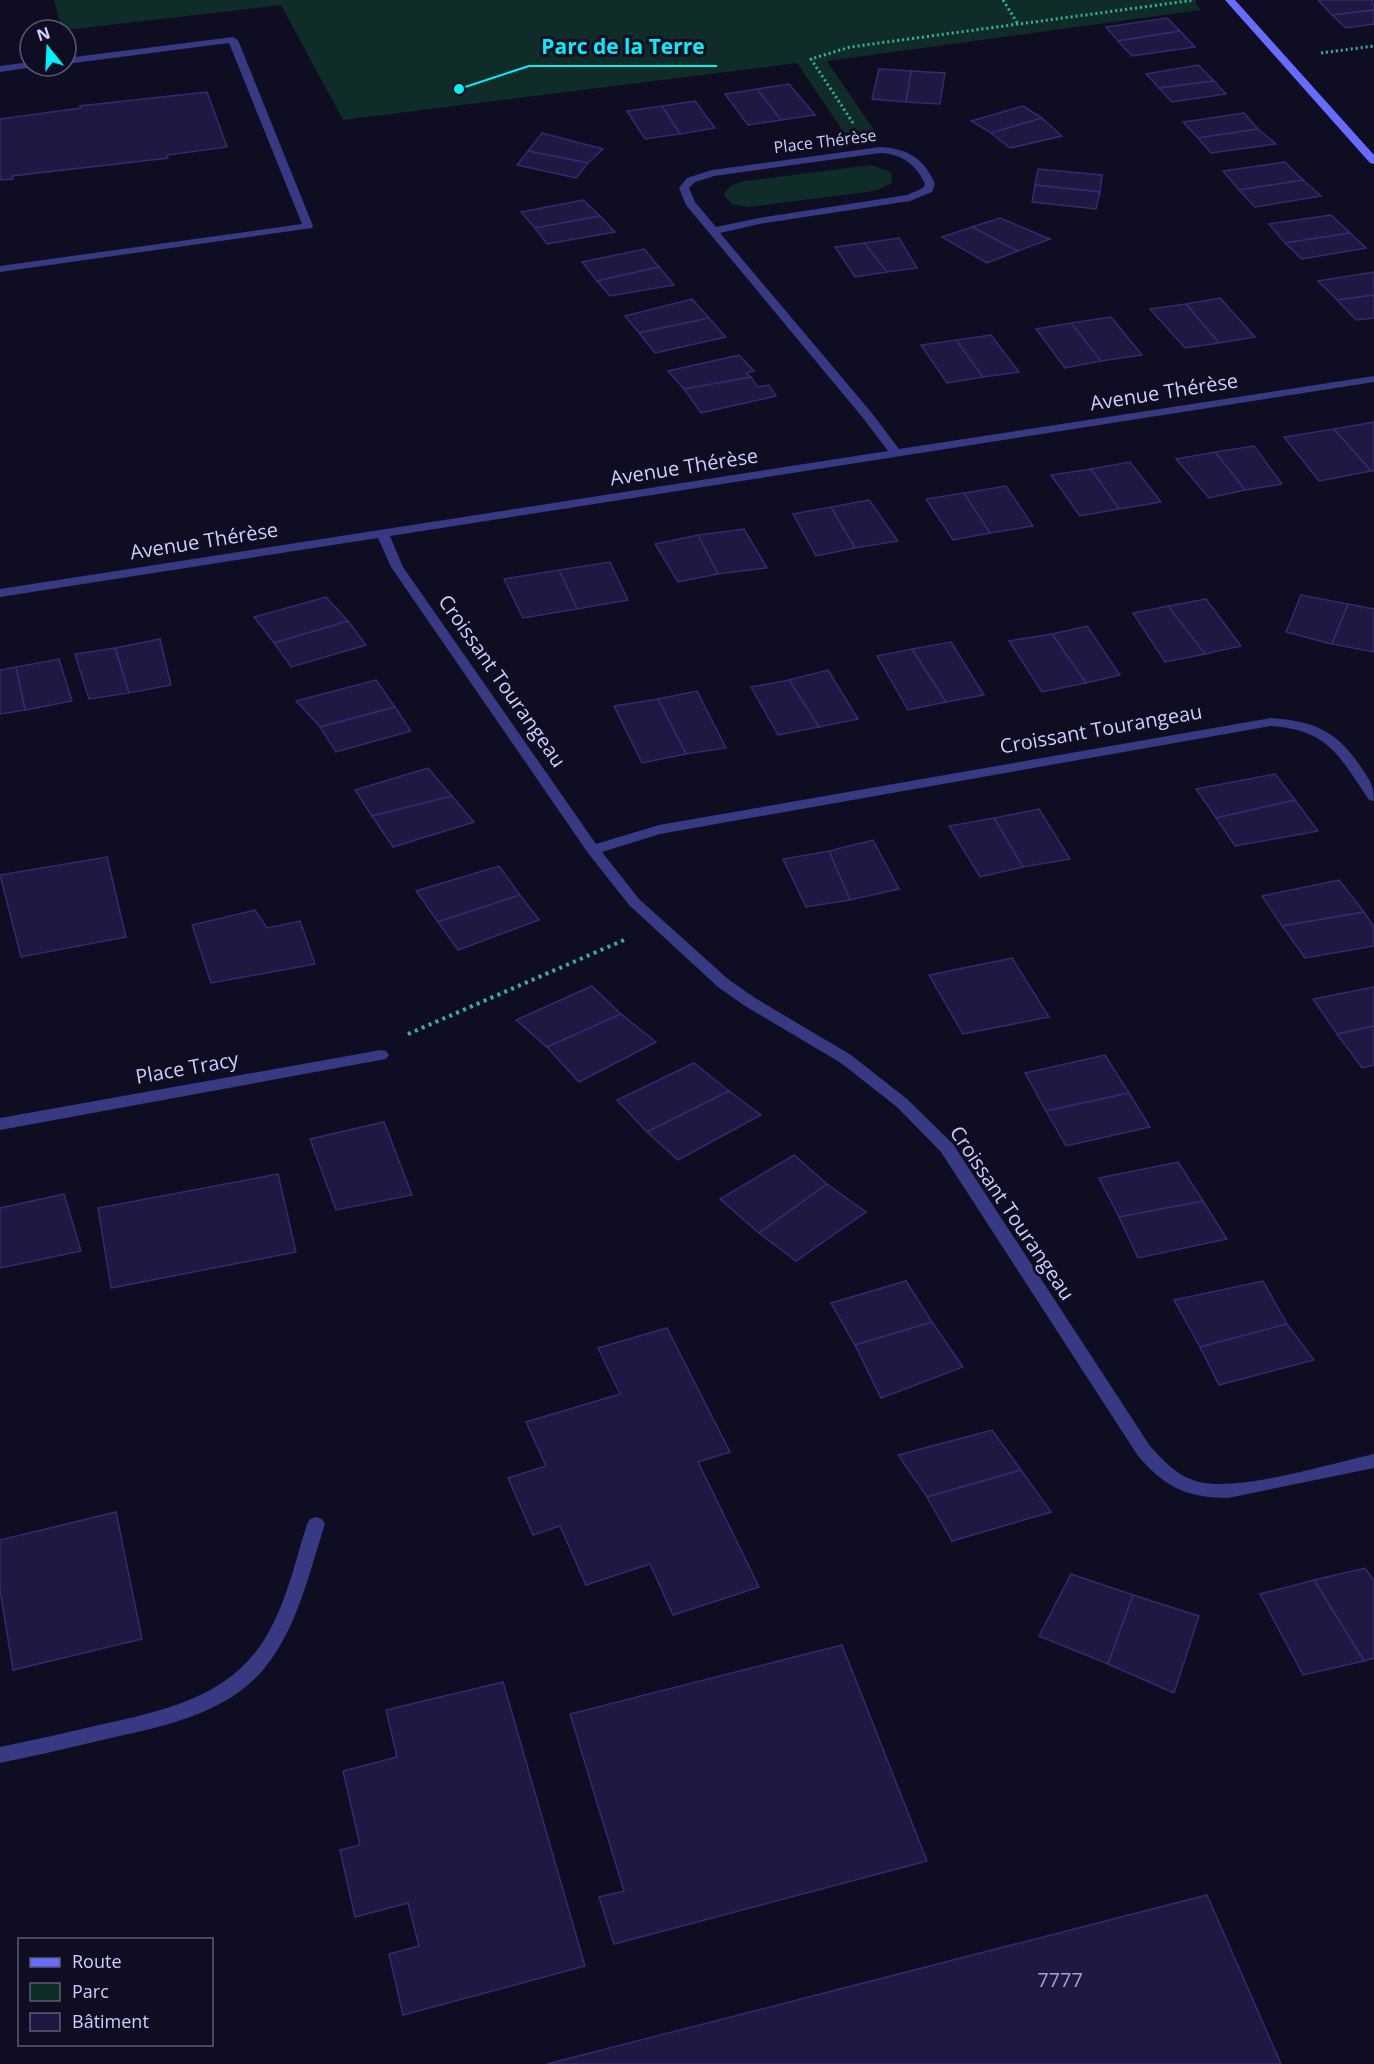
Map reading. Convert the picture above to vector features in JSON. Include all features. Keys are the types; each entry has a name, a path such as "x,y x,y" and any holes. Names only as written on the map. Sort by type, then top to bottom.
{"street":[{"path":"1230,0 1374,162"},
{"path":"0,269 308,226 233,40 78,59"},
{"path":"0,69 18,67"},
{"name":"Place Thérèse","path":"713,231 759,221 910,198 928,190 930,184 924,171 909,155 888,149 712,173 691,180 684,188 690,203 713,231 867,415 896,454"},
{"name":"Avenue Thérèse","path":"0,593 1374,379"},
{"name":"Croissant Tourangeau","path":"382,533 397,567 593,850 642,910 707,969 750,1002 846,1059 902,1103 947,1148 1144,1451 1164,1474 1182,1486 1218,1493 1241,1492 1374,1461"},
{"name":"Croissant Tourangeau","path":"593,850 659,830 1271,722 1307,725 1325,734 1345,755 1374,797"},
{"name":"Place Tracy","path":"0,1124 381,1054"},
{"path":"0,1755 164,1718 215,1698 236,1685 270,1646 282,1623 316,1524"}],"path":[{"path":"1004,0 1017,24"},
{"path":"1178,0 1183,2"},
{"path":"857,129 811,59 850,47 1195,0"},
{"path":"1320,53 1374,46"},
{"path":"399,1038 626,939"}],"green space":[{"path":"54,0 1193,0 1201,10 827,61 878,136 849,140 797,63 343,120 281,5 78,29 78,18 59,18"},
{"path":"871,165 891,172 892,183 875,191 748,207 732,204 724,195 733,185 746,181"}],"building":[{"path":"1318,0 1372,0 1374,10 1332,15"},
{"path":"1374,10 1374,24 1346,28 1332,15"},
{"path":"1167,18 1180,31 1118,41 1106,27"},
{"path":"1180,31 1195,47 1132,56 1118,41"},
{"path":"1198,65 1214,81 1159,88 1146,74"},
{"path":"879,69 911,71 906,102 872,99"},
{"path":"911,71 945,73 940,104 906,102"},
{"path":"1214,81 1226,94 1172,102 1159,88"},
{"path":"789,84 815,115 781,120 757,89"},
{"path":"757,89 781,120 748,125 725,94"},
{"path":"207,92 227,147 167,155 168,158 12,176 13,179 0,180 0,119 81,108 80,106"},
{"path":"695,101 715,128 680,134 662,106"},
{"path":"662,106 680,134 645,139 627,111"},
{"path":"1023,106 1042,118 991,133 971,121"},
{"path":"1244,113 1258,129 1198,138 1183,122"},
{"path":"1042,118 1062,136 1010,148 991,133"},
{"path":"1258,129 1276,144 1211,153 1198,138"},
{"path":"542,133 603,149 588,163 528,151"},
{"path":"528,151 588,163 576,178 517,165"},
{"path":"1285,162 1303,180 1239,190 1223,171"},
{"path":"1038,169 1102,175 1100,192 1035,185"},
{"path":"1303,180 1321,196 1255,207 1239,190"},
{"path":"1035,185 1100,192 1096,209 1032,202"},
{"path":"583,200 600,216 535,228 521,212"},
{"path":"1331,215 1350,233 1285,243 1269,224"},
{"path":"600,216 615,232 547,244 535,228"},
{"path":"1000,218 1050,239 1018,251 972,227"},
{"path":"972,227 1018,251 987,263 942,237"},
{"path":"1350,233 1366,248 1302,259 1285,243"},
{"path":"899,238 917,268 887,272 864,243"},
{"path":"864,243 887,272 855,277 835,247"},
{"path":"644,249 659,267 597,281 582,262"},
{"path":"659,267 674,285 610,296 597,281"},
{"path":"1374,272 1374,295 1337,300 1318,281"},
{"path":"1374,295 1374,318 1356,320 1337,300"},
{"path":"1220,298 1255,337 1219,343 1186,304"},
{"path":"692,299 709,318 639,333 625,316"},
{"path":"1186,304 1219,343 1185,348 1150,309"},
{"path":"1111,317 1142,355 1101,361 1071,323"},
{"path":"709,318 726,337 655,353 639,333"},
{"path":"1071,323 1101,361 1065,368 1036,329"},
{"path":"991,335 1019,372 983,377 956,340"},
{"path":"956,340 983,377 947,383 921,345"},
{"path":"739,355 754,371 746,373 751,377 684,389 668,371"},
{"path":"751,377 758,387 769,385 776,396 701,413 684,389"},
{"path":"1374,422 1374,471 1371,471 1334,429"},
{"path":"1334,429 1371,471 1319,481 1284,437"},
{"path":"1254,446 1282,484 1245,490 1215,452"},
{"path":"1215,452 1245,490 1209,498 1176,459"},
{"path":"1130,462 1161,502 1119,509 1091,469"},
{"path":"1091,469 1119,509 1080,516 1051,475"},
{"path":"1006,486 1033,526 990,533 964,493"},
{"path":"964,493 990,533 953,540 926,499"},
{"path":"869,500 898,541 855,548 831,507"},
{"path":"831,507 855,548 816,556 793,514"},
{"path":"744,529 767,568 718,574 698,535"},
{"path":"698,535 718,574 678,582 655,544"},
{"path":"610,562 628,600 577,609 559,570"},
{"path":"559,570 577,609 523,618 504,579"},
{"path":"1301,595 1348,604 1332,644 1286,632"},
{"path":"326,597 348,621 274,643 254,617"},
{"path":"1206,599 1241,646 1205,654 1168,606"},
{"path":"1348,604 1374,609 1374,652 1332,644"},
{"path":"1168,606 1205,654 1165,662 1133,613"},
{"path":"348,621 366,645 291,667 274,643"},
{"path":"1087,626 1120,675 1086,683 1052,634"},
{"path":"1052,634 1086,683 1042,692 1009,641"},
{"path":"160,639 171,685 129,693 115,648"},
{"path":"951,642 984,695 946,702 912,649"},
{"path":"115,648 129,693 89,699 75,654"},
{"path":"912,649 946,702 908,710 877,656"},
{"path":"59,659 72,701 25,710 16,667"},
{"path":"16,667 25,710 0,714 0,670"},
{"path":"828,670 858,719 819,727 789,680"},
{"path":"376,680 395,707 320,727 296,701"},
{"path":"789,680 819,727 778,735 751,687"},
{"path":"697,691 726,748 686,754 658,699"},
{"path":"658,699 686,754 642,763 614,706"},
{"path":"395,707 411,731 336,752 320,727"},
{"path":"428,768 452,796 372,816 355,790"},
{"path":"1275,774 1295,800 1216,818 1196,789"},
{"path":"452,796 474,822 393,847 372,816"},
{"path":"1295,800 1318,831 1235,846 1216,818"},
{"path":"1039,809 1070,859 1023,867 994,818"},
{"path":"994,818 1023,867 980,877 949,826"},
{"path":"873,840 899,889 850,900 829,851"},
{"path":"829,851 850,900 806,907 783,859"},
{"path":"107,857 126,937 21,957 0,875"},
{"path":"499,866 520,895 438,922 416,891"},
{"path":"1339,880 1364,912 1282,926 1262,896"},
{"path":"520,895 539,920 458,950 438,922"},
{"path":"255,910 267,928 300,921 315,964 211,983 192,925"},
{"path":"1364,912 1374,927 1374,946 1305,958 1282,926"},
{"path":"1012,958 1049,1017 963,1034 929,975"},
{"path":"592,986 621,1014 547,1047 516,1020"},
{"path":"1374,987 1374,1026 1337,1034 1313,999"},
{"path":"621,1014 656,1042 579,1082 547,1047"},
{"path":"1374,1026 1374,1065 1362,1068 1337,1034"},
{"path":"1105,1055 1129,1093 1046,1111 1025,1073"},
{"path":"694,1063 729,1091 647,1132 617,1100"},
{"path":"729,1091 761,1115 678,1160 647,1132"},
{"path":"1129,1093 1150,1127 1066,1146 1046,1111"},
{"path":"384,1122 412,1195 336,1210 310,1139"},
{"path":"794,1155 827,1184 759,1233 720,1199"},
{"path":"1178,1162 1203,1201 1119,1217 1099,1178"},
{"path":"278,1174 296,1252 111,1288 98,1208"},
{"path":"827,1184 866,1212 796,1261 759,1233"},
{"path":"64,1194 81,1251 0,1268 0,1208"},
{"path":"1203,1201 1227,1239 1138,1258 1119,1217"},
{"path":"906,1281 932,1322 855,1345 831,1303"},
{"path":"1263,1281 1287,1324 1200,1347 1174,1300"},
{"path":"932,1322 963,1367 881,1398 855,1345"},
{"path":"1287,1324 1314,1360 1219,1385 1200,1347"},
{"path":"667,1328 730,1452 698,1462 759,1587 673,1615 650,1564 586,1585 560,1526 533,1535 508,1478 546,1466 526,1422 620,1394 598,1348"},
{"path":"992,1430 1021,1470 927,1497 898,1455"},
{"path":"1021,1470 1051,1512 952,1541 927,1497"},
{"path":"116,1512 142,1639 13,1670 0,1590 0,1540"},
{"path":"1365,1568 1374,1581 1374,1658 1364,1661 1314,1580"},
{"path":"1071,1574 1133,1595 1108,1664 1039,1636"},
{"path":"1314,1580 1364,1661 1303,1675 1260,1594"},
{"path":"1133,1595 1199,1616 1174,1693 1108,1664"},
{"path":"842,1645 927,1861 614,1944 599,1897 624,1891 570,1714"},
{"path":"503,1682 585,1966 403,2015 389,1954 419,1946 408,1903 355,1917 340,1850 360,1845 343,1771 397,1757 386,1710"},
{"path":"1207,1895 1281,2064 547,2064"}],"place":[{"name":"Parc de la Terre","path":"459,89"}]}
